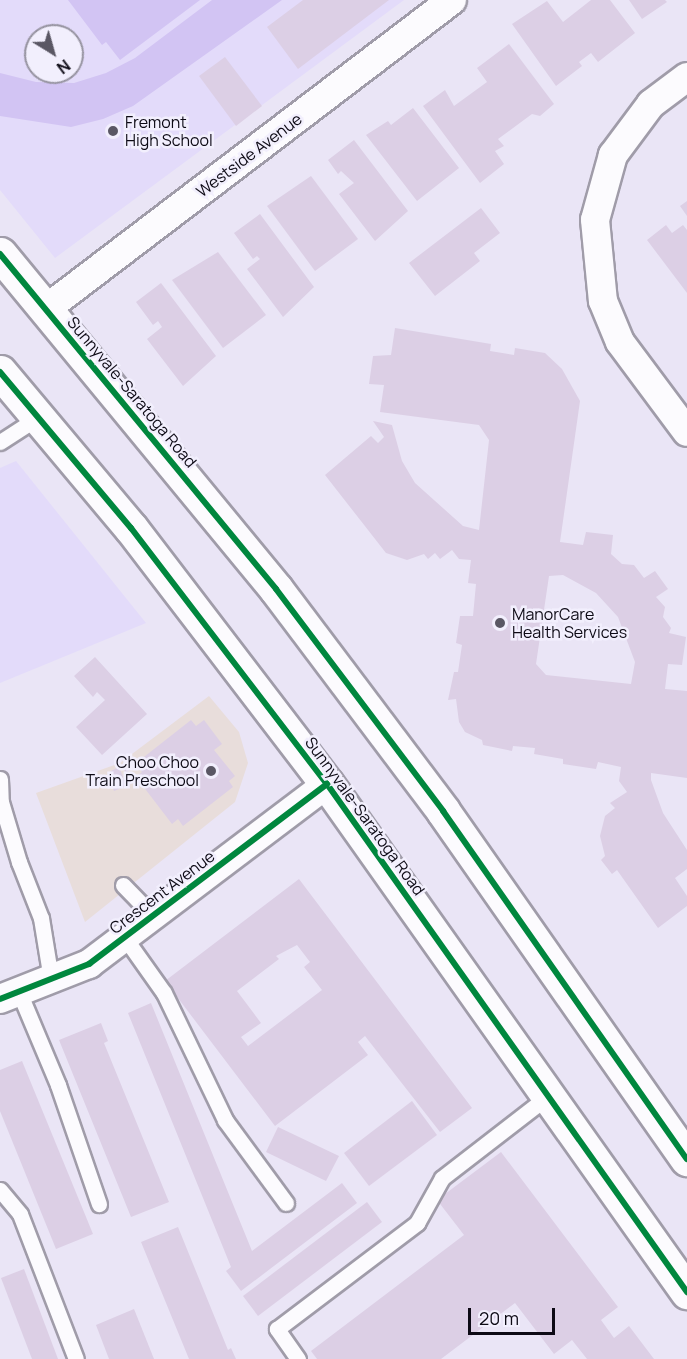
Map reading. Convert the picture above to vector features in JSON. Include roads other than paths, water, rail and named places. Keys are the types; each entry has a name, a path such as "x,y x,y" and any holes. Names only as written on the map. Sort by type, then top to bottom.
{"main road":[{"name":"Sunnyvale-Saratoga Road","path":"0,254 246,553 344,679 442,811 687,1159"},
{"name":"Sunnyvale-Saratoga Road","path":"0,372 131,528 327,784 687,1292"}],"street":[{"name":"Westside Avenue","path":"46,309 452,0"},
{"path":"687,77 651,104 613,155 595,220 603,301 620,342 687,432"},
{"name":"Crescent Avenue","path":"10,996 89,964 327,784"}],"lane":[{"path":"0,442 37,418"},
{"path":"0,779 1,802 16,852 41,918 51,979"},
{"path":"123,885 154,917"},
{"path":"125,938 165,993 225,1120 286,1203"},
{"path":"10,996 58,1084 99,1204"},
{"path":"298,1359 277,1329 417,1223 442,1178 548,1096"},
{"path":"0,1190 20,1214 76,1359"}],"place":[{"name":"Fremont High School","path":"113,131"},
{"name":"ManorCare Health Services","path":"500,623"},
{"name":"Choo Choo Train Preschool","path":"211,771"}]}
